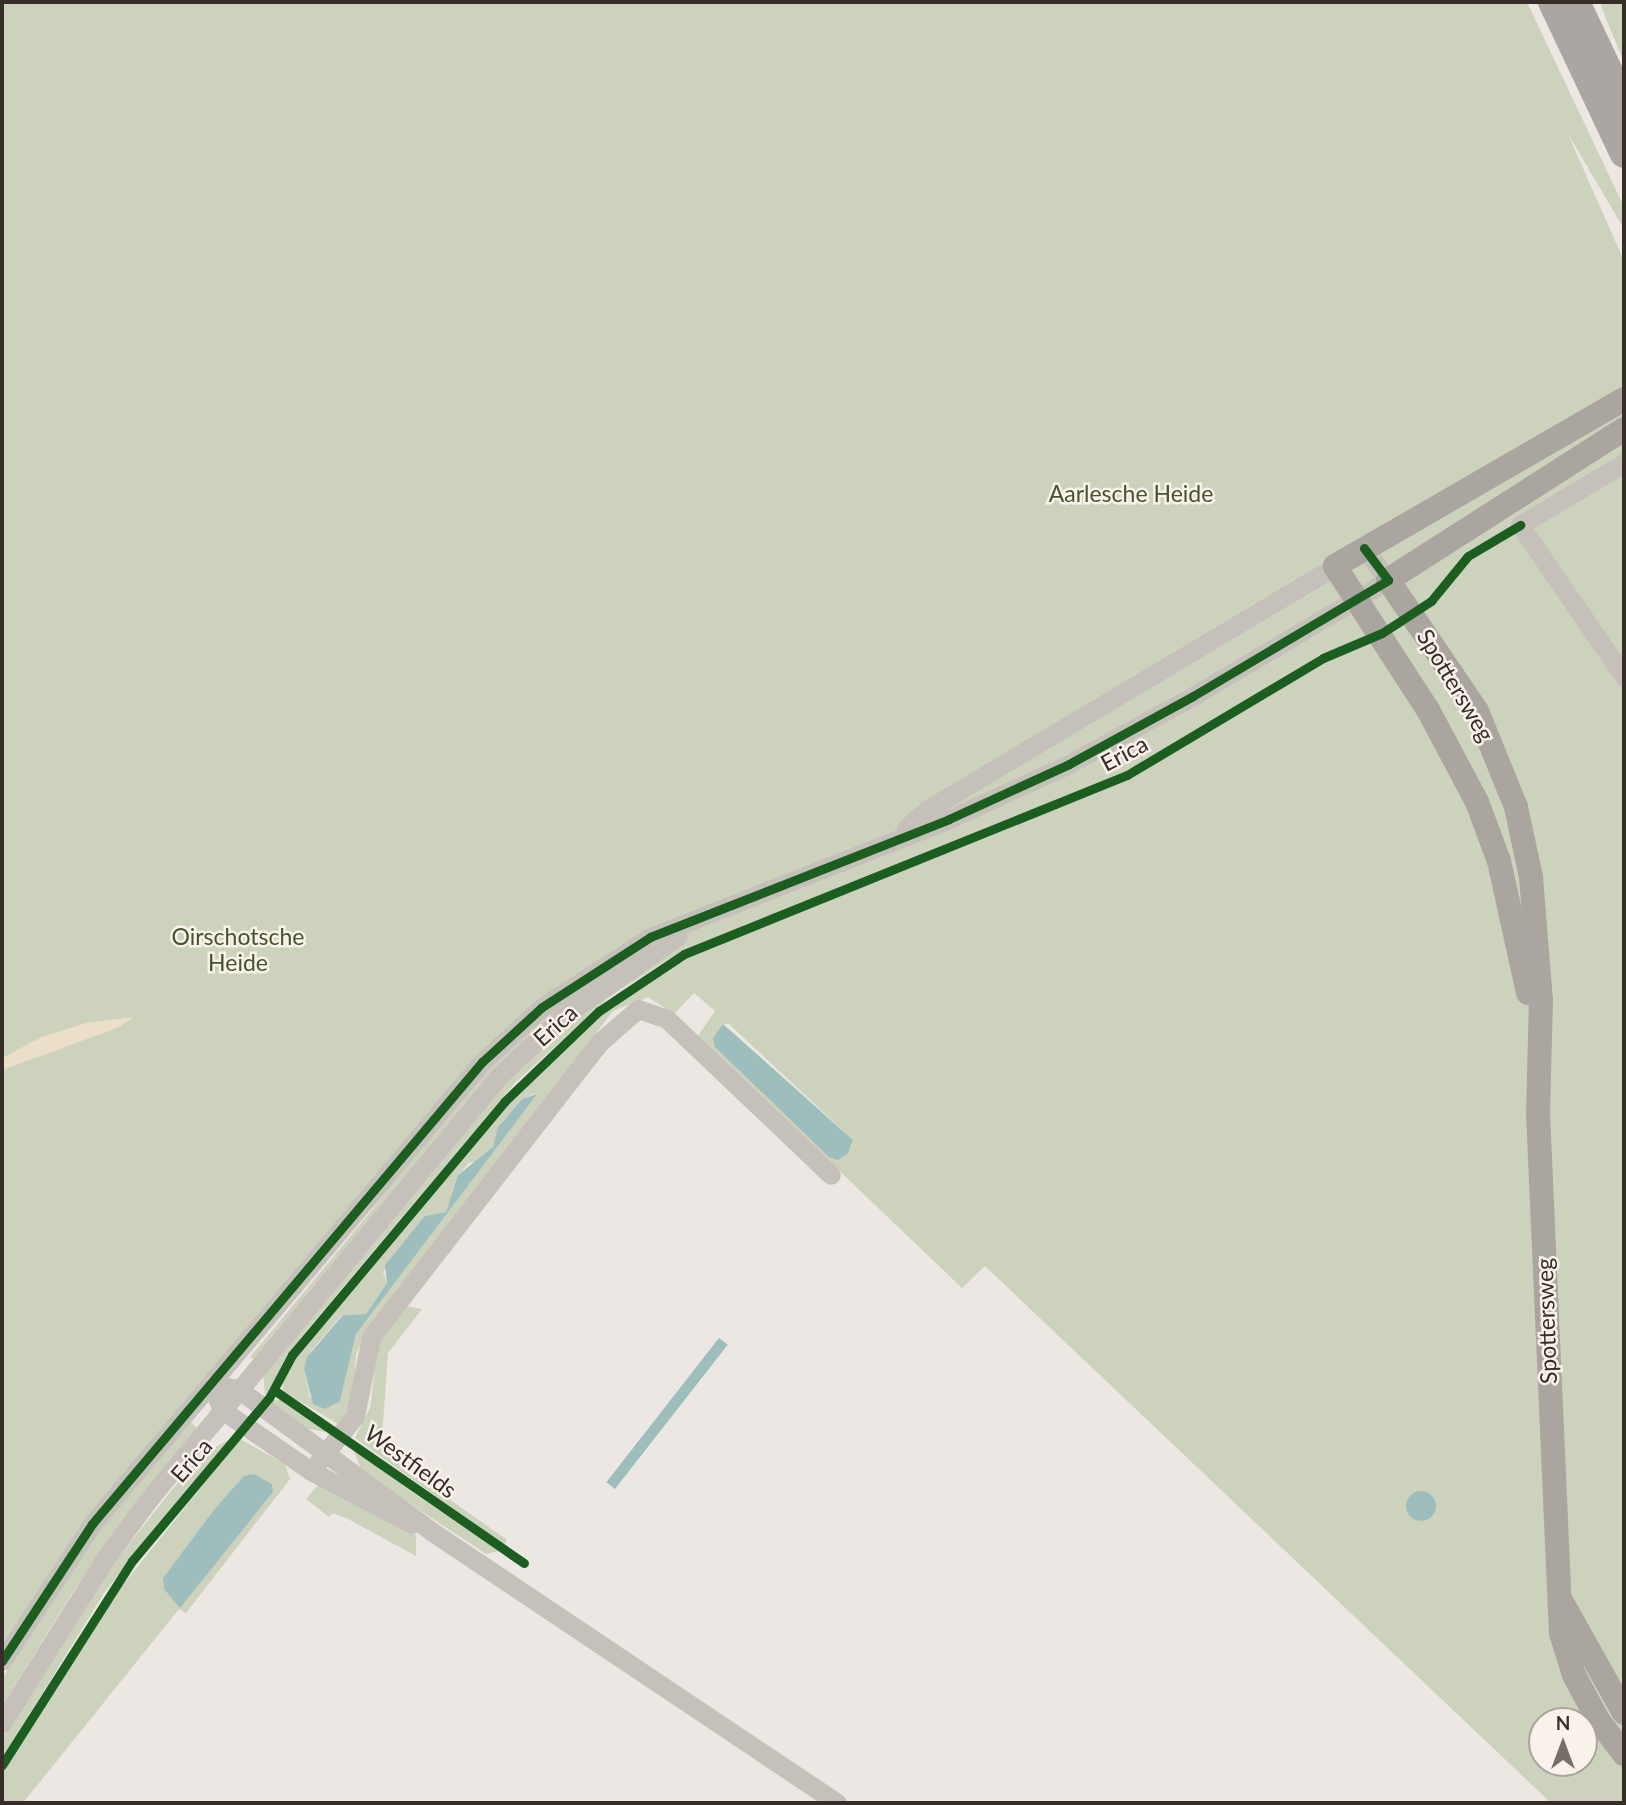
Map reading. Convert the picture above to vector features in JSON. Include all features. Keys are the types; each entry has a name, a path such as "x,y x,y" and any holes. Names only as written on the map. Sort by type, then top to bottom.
{"highway":[{"path":"1552,2 1624,155"},
{"path":"1576,2 1624,103"}],"main road":[{"name":"Erica","path":"1335,566 1624,399"},
{"name":"Erica","path":"1388,580 1624,429"},
{"name":"Spottersweg","path":"1335,566 1428,710 1477,802 1518,934 1537,1042"},
{"name":"Spottersweg","path":"1388,580 1477,712 1516,807 1538,921 1537,1042 1561,1633 1574,1675 1598,1720 1624,1754"},
{"name":"Spottersweg","path":"1560,1599 1624,1713"}],"street":[{"path":"1624,463 1520,525 1624,677"},
{"name":"Spottersweg","path":"1364,548 1388,580"},
{"name":"Erica","path":"900,833 928,809 1335,566"},
{"name":"Erica","path":"2,1661 71,1551 390,1169 510,1036 612,959 650,937 705,919 900,833 949,819 1069,764 1388,580"},
{"name":"Erica","path":"2,1723 106,1557 239,1389 535,1040 619,974 705,919"},
{"name":"Westfields","path":"311,1471 329,1456 355,1416 371,1337 601,1041 638,1009 667,1019 831,1175"},
{"path":"211,1384 222,1410"},
{"name":"Westfields","path":"211,1384 239,1389 430,1531 837,1803"},
{"name":"Westfields","path":"222,1410 311,1471 430,1531"}],"green space":[{"name":"Aarlesche Heide","path":"2,2 1527,2 1624,207 1624,229 1567,132 1624,261 1624,1803 1551,1803 985,1266 962,1288 698,1036 715,1011 694,993 674,1014 648,997 613,1011 364,1334 356,1355 353,1398 340,1425 284,1392 282,1382 296,1357 504,1106 610,1007 675,964 670,958 608,998 515,1083 301,1337 265,1396 263,1372 484,1101 645,935 496,1043 2,1649","holes":["722,1024 729,1024 852,1139 851,1148","536,1093 356,1334 340,1401 310,1398 304,1369 311,1351 342,1315 366,1314 387,1283 383,1272 425,1216 446,1212 458,1175 469,1163 483,1160 495,1144 501,1123 522,1099"]},
{"path":"1600,2 1624,2 1624,62 1606,19"},
{"path":"551,1006 566,1008 256,1361 250,1357 372,1210 431,1127"},
{"path":"406,1306 422,1309 388,1353 382,1438 445,1496 507,1540 504,1545 355,1438 370,1408 378,1344"},
{"path":"280,1399 322,1426 326,1432 304,1428 270,1402"},
{"path":"190,1421 199,1430 78,1584 2,1706 2,1679 80,1547"},
{"path":"230,1439 104,1593 2,1759 2,1738 113,1564 199,1456"},
{"path":"240,1439 285,1464 290,1479 186,1613 179,1609 23,1803 2,1803 2,1773 102,1611","holes":["254,1474 273,1492 179,1608 163,1578 213,1511"]},
{"path":"352,1446 413,1493 499,1551 486,1554 362,1472"},
{"path":"317,1486 334,1487 416,1535 416,1556 348,1519 333,1513 329,1517 306,1499"}],"sand":[{"path":"134,1017 117,1028 2,1070 2,1058 42,1037 86,1023"}],"water":[{"path":"723,1024 853,1140 848,1153 838,1160 829,1157 715,1047 713,1038"},
{"path":"537,1094 356,1334 340,1401 325,1409 313,1404 304,1369 307,1357 343,1315 366,1314 387,1283 385,1265 425,1216 446,1212 458,1175 493,1147 498,1127 522,1099"},
{"path":"719,1338 728,1345 615,1489 606,1482"},
{"path":"254,1474 272,1484 273,1492 180,1608 164,1589 163,1578 213,1511 244,1476"},
{"path":"1421,1491 1432,1495 1436,1506 1432,1517 1421,1521 1410,1517 1406,1506 1410,1495"}],"cycle path":[{"path":"2,1765 132,1561 269,1398 292,1355 505,1101 599,1011 684,954 1127,775 1323,658 1382,633 1431,601 1468,556 1520,525"},
{"path":"2,1661 92,1524 482,1062 542,1007 650,937 949,819 1069,764 1193,696 1388,580 1364,548"},
{"path":"274,1390 524,1563"}],"park label":[{"name":"Oirschotsche Heide","path":"238,949"}]}
